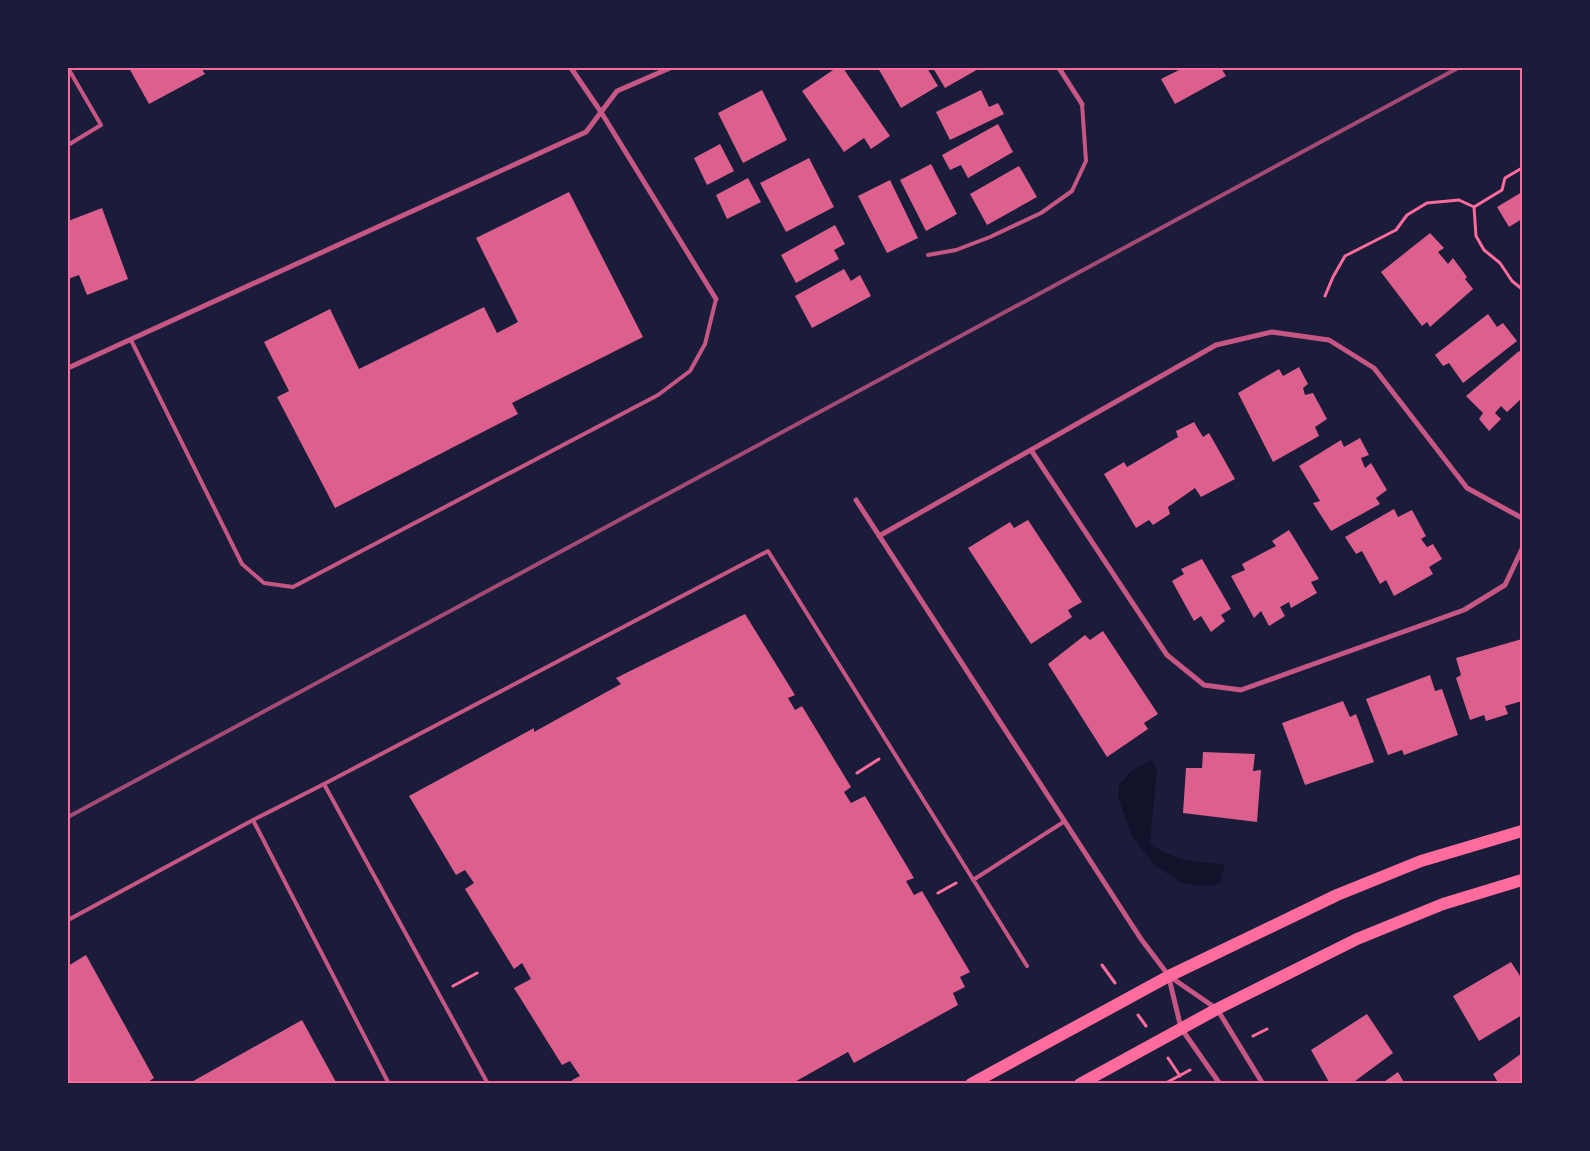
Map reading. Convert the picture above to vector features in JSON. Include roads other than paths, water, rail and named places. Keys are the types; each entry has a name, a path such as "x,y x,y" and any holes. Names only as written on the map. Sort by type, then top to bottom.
{"main road":[{"path":"971,1084 1169,976 1280,921 1421,861 1522,831"},
{"path":"1080,1084 1217,1009 1357,939 1443,904 1522,880"}],"street":[{"path":"571,68 601,112 716,299"},
{"path":"68,368 586,132 616,91 670,68"},
{"path":"1059,68 1082,104"},
{"path":"879,536 1216,345 1272,332 1329,340 1374,368 1467,488 1522,518"},
{"path":"1031,450 1166,655 1204,685 1242,690 1464,610 1505,585 1522,549"},
{"path":"856,500 1141,939 1169,976 1217,1009 1263,1084"},
{"path":"1169,976 1181,1028 1220,1084"}],"lane":[{"path":"68,68 100,125 68,145"},
{"path":"928,255 956,250 990,237 1041,213 1072,191 1086,161 1082,104"},
{"path":"131,340 242,564 264,583 292,586 658,394 690,371 705,344 716,299"},
{"path":"68,920 253,820 768,551 1027,966"},
{"path":"324,784 488,1084"},
{"path":"253,820 389,1084"},
{"path":"973,880 1065,821"}],"railway":[{"path":"68,817 1458,68"}]}
